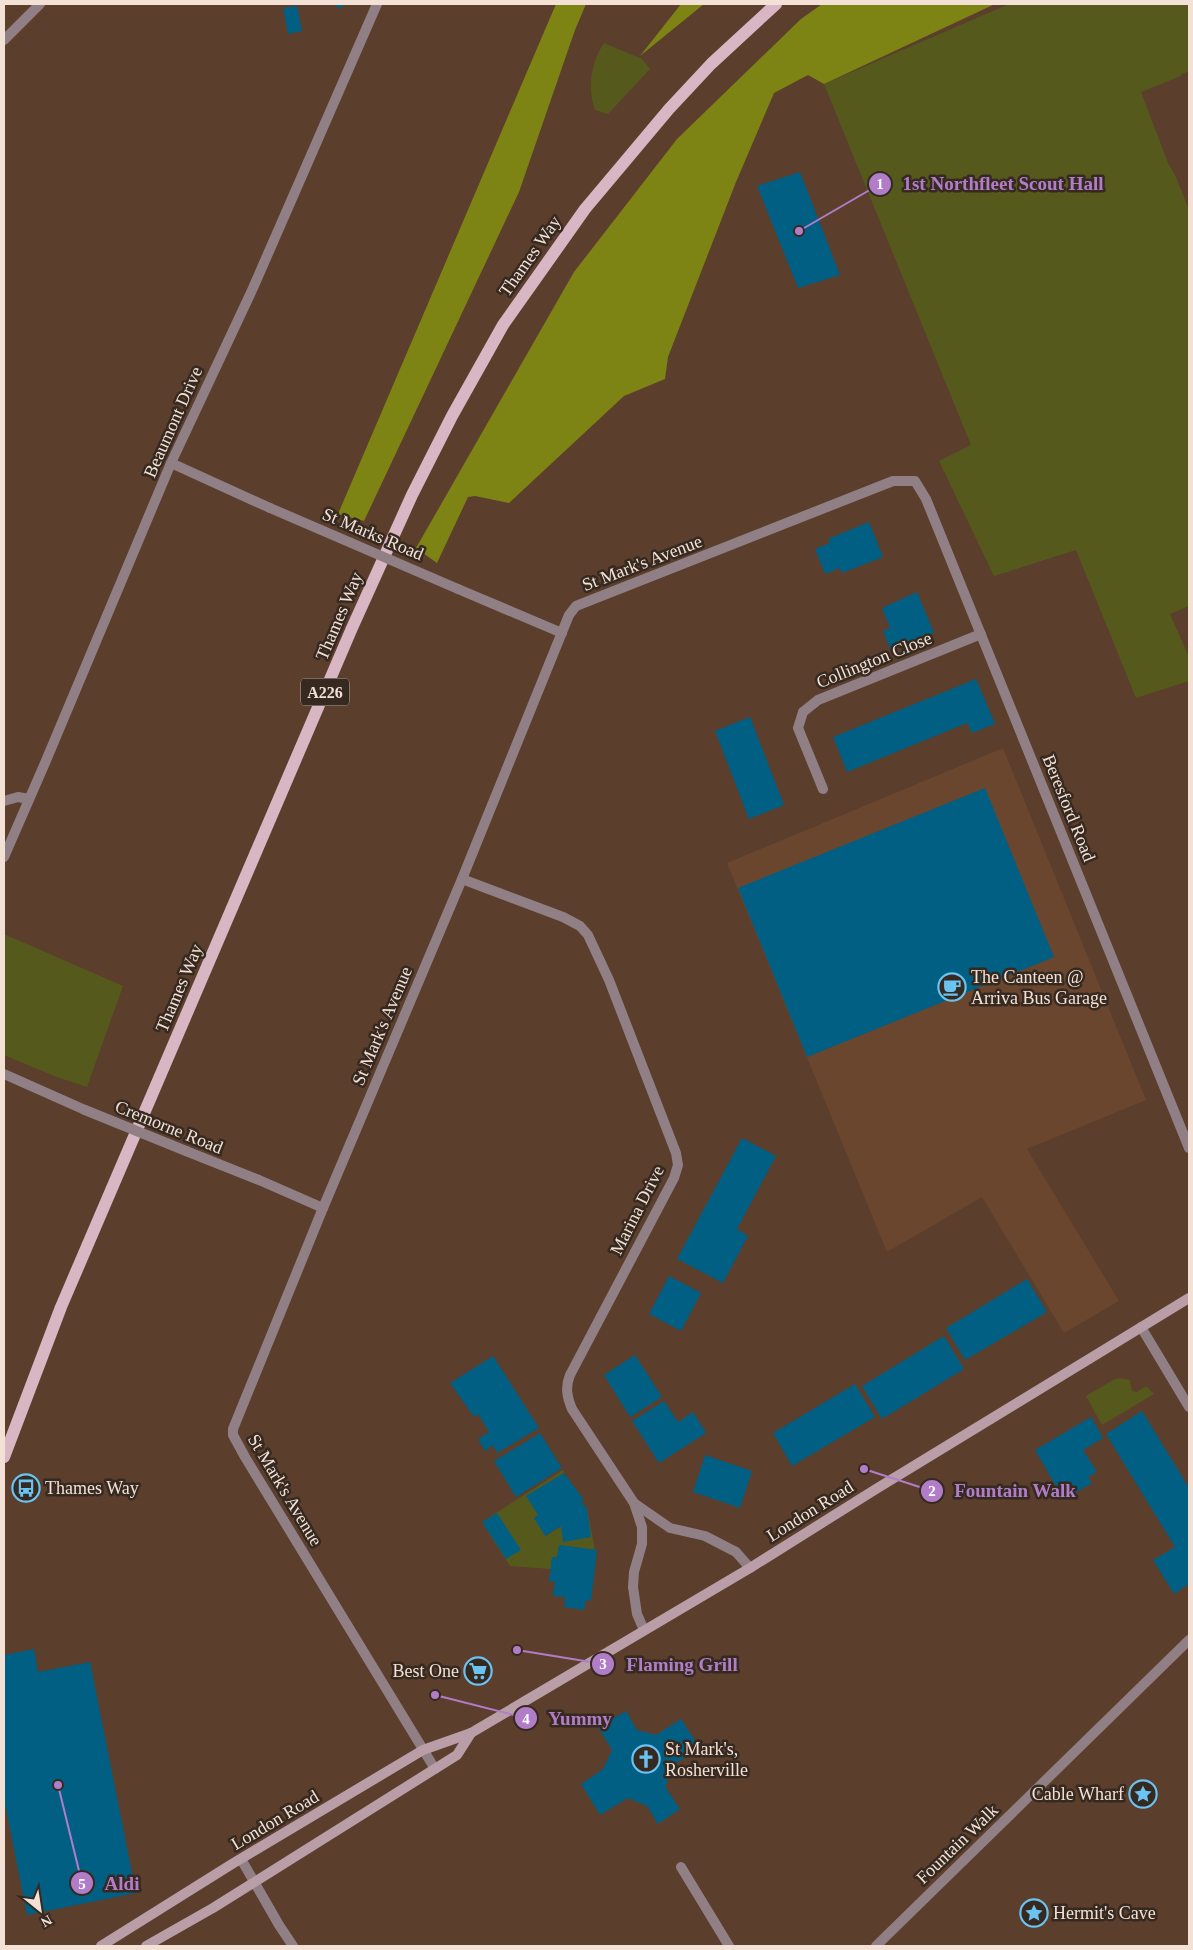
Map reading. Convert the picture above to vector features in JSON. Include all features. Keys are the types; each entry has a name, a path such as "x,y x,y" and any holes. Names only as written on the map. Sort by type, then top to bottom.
{"main road":[{"name":"Thames Way","path":"4,1457 61,1307 345,646 412,495 452,416 503,325 584,209 669,109 711,64 776,4"},
{"name":"London Road","path":"101,1946 241,1859 423,1750 471,1734 750,1568 1189,1298"},
{"name":"London Road","path":"146,1946 255,1882 457,1755 471,1734"}],"street":[{"path":"4,40 40,4"},
{"name":"Beaumont Drive","path":"4,857 171,463 253,288 377,4"},
{"name":"St Marks Road","path":"171,463 270,508 562,633"},
{"name":"St Mark's Avenue","path":"434,1769 233,1434 233,1424 462,879 569,615 576,606 893,481 915,481"},
{"name":"Beresford Road","path":"915,481 926,498 1189,1148"},
{"name":"Collington Close","path":"823,789 798,728 803,712 818,700 981,634"},
{"path":"4,801 18,797 29,799"},
{"name":"Marina Drive","path":"462,879 563,917 580,926 588,934 609,980 676,1153 678,1165 674,1178 570,1375 567,1385 572,1409 634,1503 642,1527 642,1544 634,1572 633,1587 637,1614 644,1630"},
{"name":"Cremorne Road","path":"4,1074 85,1110 259,1180 323,1208"},
{"path":"1141,1327 1189,1407"},
{"name":"Marina Drive","path":"634,1503 670,1528 704,1536 736,1552 750,1568"},
{"name":"Fountain Walk","path":"876,1946 1189,1640"},
{"path":"241,1859 293,1946"},
{"path":"681,1867 729,1946"}],"shaded area":[{"path":"556,4 586,4 575,30 519,192 364,521 338,514"},
{"path":"681,4 704,4 640,56"},
{"path":"822,4 995,4 824,84 808,75 774,93 736,182 668,357 665,379 624,396 509,503 475,496 468,497 437,563 416,548 574,272 677,139 801,19"},
{"path":"1003,748 1146,1100 1027,1149 1119,1301 1064,1333 982,1197 887,1252 727,863"}],"green space":[{"path":"1009,4 1189,4 1189,71 1141,92 1168,163 1176,177 1189,210 1189,606 1170,614 1189,657 1189,681 1136,698 1076,550 994,576 939,461 971,445 824,84"},
{"path":"604,43 642,59 650,69 608,114 595,110 591,93 593,67"},
{"path":"4,934 123,986 87,1087 54,1076 4,1055"},
{"path":"1119,1378 1130,1380 1132,1391 1137,1392 1146,1386 1154,1394 1102,1425 1086,1396"},
{"path":"563,1470 564,1473 527,1496 538,1515 534,1518 546,1536 587,1509 595,1550 559,1545 557,1557 552,1557 551,1569 510,1566 482,1522"}],"building":[{"path":"333,4 344,4 340,9"},
{"path":"297,6 302,31 288,34 283,8"},
{"path":"800,172 840,275 798,288 757,186"},
{"path":"869,522 883,557 842,573 840,568 825,574 815,549 830,543 828,539"},
{"path":"917,592 934,633 891,651 883,631 890,628 882,608"},
{"path":"976,679 995,724 972,733 967,723 847,772 833,737"},
{"path":"750,717 784,805 749,819 715,731"},
{"path":"985,788 1054,957 807,1057 738,888"},
{"path":"742,1138 776,1156 737,1229 748,1236 723,1283 677,1259"},
{"path":"669,1276 701,1293 681,1331 649,1314"},
{"path":"1027,1279 1047,1312 965,1360 946,1328"},
{"path":"944,1336 964,1369 882,1419 862,1386"},
{"path":"635,1355 662,1397 630,1417 604,1375"},
{"path":"493,1356 539,1428 497,1453 493,1445 485,1451 478,1439 489,1432 478,1414 474,1417 450,1383"},
{"path":"855,1384 875,1417 792,1466 773,1433"},
{"path":"664,1401 678,1422 693,1412 706,1433 659,1463 632,1421"},
{"path":"1142,1411 1189,1488 1189,1584 1174,1594 1153,1560 1175,1547 1106,1434"},
{"path":"1091,1417 1103,1438 1083,1450 1097,1472 1088,1477 1092,1483 1064,1500 1035,1450"},
{"path":"540,1433 562,1468 516,1497 494,1461"},
{"path":"705,1455 752,1471 740,1508 693,1492"},
{"path":"564,1473 584,1500 581,1501 587,1509 591,1537 563,1542 561,1526 545,1536 534,1518 538,1515 526,1496"},
{"path":"497,1513 521,1550 506,1559 482,1522"},
{"path":"559,1545 597,1550 591,1601 586,1600 584,1610 564,1607 565,1597 553,1596 555,1582 549,1581 552,1557 557,1557"},
{"path":"34,1649 38,1672 90,1662 136,1893 27,1915 4,1799 4,1655"},
{"name":"St Mark's, Rosherville","path":"626,1711 637,1730 656,1735 681,1719 700,1748 670,1767 666,1788 680,1809 658,1824 647,1806 628,1798 600,1815 581,1784 603,1769 612,1750 598,1727"}],"place":[{"name":"1st Northfleet Scout Hall","path":"799,231"},
{"name":"The Canteen @ Arriva Bus Garage","path":"952,987"},
{"name":"Fountain Walk","path":"864,1469"},
{"name":"Thames Way","path":"26,1488"},
{"name":"Flaming Grill","path":"517,1650"},
{"name":"Best One","path":"478,1671"},
{"name":"Yummy","path":"435,1695"},
{"name":"St Mark's, Rosherville","path":"646,1759"},
{"name":"Aldi","path":"58,1785"},
{"name":"Cable Wharf","path":"1143,1794"},
{"name":"Hermit's Cave","path":"1034,1913"}]}
